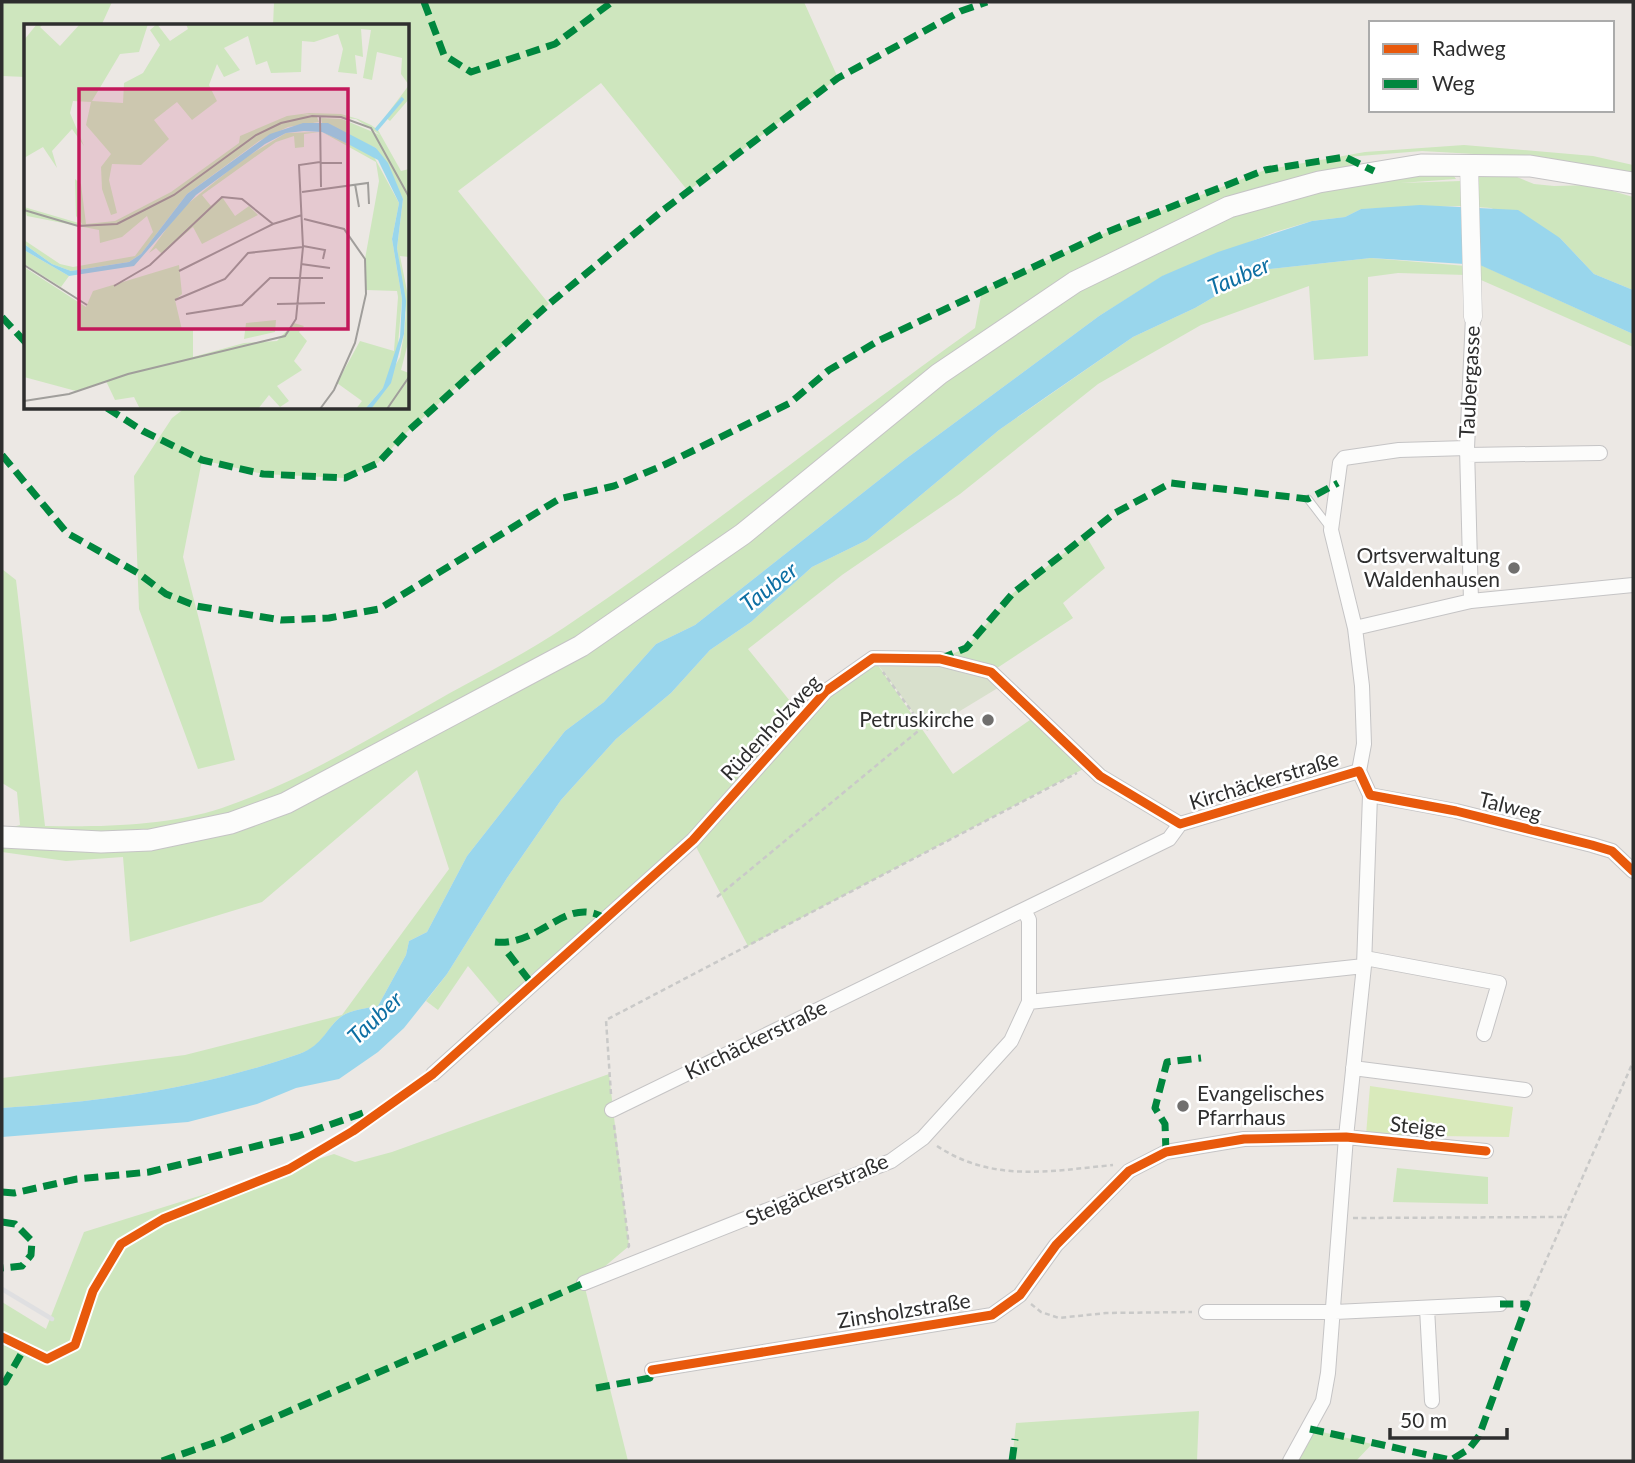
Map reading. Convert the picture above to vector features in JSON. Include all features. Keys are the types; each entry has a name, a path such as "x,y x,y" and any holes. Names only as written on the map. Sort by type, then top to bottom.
{"main road":[{"path":"2,837 101,842 150,840 231,823 286,803 581,646 744,534 939,374 1075,282 1229,207 1319,182 1396,167 1469,172 1530,166 1633,183"}],"street":[{"name":"Taubergasse","path":"1469,172 1473,317 1467,451 1471,601"},
{"path":"1290,1461 1323,1401 1335,1312 1346,1137 1365,962 1370,795 1359,771 1364,744 1363,698 1355,628 1331,530 1340,463 1344,458 1399,450 1600,453"},
{"path":"1355,628 1471,601 1530,598 1633,584"},
{"path":"873,658 940,659 991,671 1089,766 1180,824"},
{"name":"Rüdenholzweg","path":"433,1073 693,840 826,691 873,658"},
{"name":"Kirchäckerstraße","path":"612,1110 1169,839 1180,824 1359,771"},
{"name":"Talweg","path":"1370,795 1456,811 1592,845 1612,851 1633,871"},
{"name":"Steigäckerstraße","path":"584,1283 839,1184 891,1161 923,1138 1011,1041 1029,1002 1029,920 1024,910"},
{"path":"1029,1002 1365,962 1499,983 1484,1034"},
{"path":"1353,1068 1525,1090"},
{"name":"Steige","path":"1346,1137 1486,1151"},
{"name":"Zinsholzstraße","path":"653,1370 992,1315 1020,1295 1056,1245 1129,1171 1166,1152 1244,1139 1346,1137"},
{"path":"1206,1312 1335,1312 1500,1304"},
{"path":"1427,1308 1432,1401"}],"lane":[{"path":"1308,499 1331,530"},
{"path":"214,1199 289,1169 353,1130 433,1073"}],"path":[{"path":"717,897 923,727 873,658"},
{"path":"620,1254 629,1247 612,1110 606,1020 1089,766"},
{"path":"1527,1304 1633,1062"},
{"path":"923,1138 962,1162 986,1168 1024,1173 1118,1164 1129,1171"},
{"path":"1341,1218 1563,1217"},
{"path":"1020,1295 1041,1312 1059,1318 1106,1313 1206,1312"}],"green space":[{"path":"2,2 112,2 102,24 24,24 24,77 2,76"},
{"path":"274,2 804,2 838,78 688,191 601,83 458,191 549,304 407,432 378,463 345,478 263,474 202,460 183,557 235,760 198,769 139,609 134,476 172,418 182,410 410,410 410,24 273,24"},
{"path":"1464,145 1593,156 1633,165 1633,173 1509,156 1422,151 1347,157 1374,171 1451,172 1456,179 1400,183 1461,181 1462,206 1361,209 1345,217 1312,221 1275,232 1163,276 1099,316 907,458 695,625 656,644 604,702 565,731 467,856 427,932 409,941 406,955 378,1006 345,1014 314,1046 263,1066 189,1084 115,1097 2,1108 2,1078 185,1055 342,1015 449,869 417,770 262,902 130,942 123,857 66,861 2,852 2,830 20,825 17,792 2,783 2,569 16,580 45,826 157,822 222,808 276,787 328,761 549,638 669,554 975,328 982,291 1107,232 1265,170 1365,152"},
{"path":"1481,174 1517,177 1534,184 1554,186 1592,185 1633,197 1633,290 1594,274 1560,238 1491,208 1477,207 1478,177"},
{"path":"1371,258 1466,266 1466,275 1398,273 1368,277 1368,356 1314,360 1309,286 1201,325 1098,384 960,494 842,575 748,649 802,716 873,658 953,774 1037,715 1089,766 748,946 693,841 504,1009 468,966 438,1010 426,1001 447,974 507,878 561,800 616,739 671,693 710,650 751,622 812,567 867,540 999,430 1133,337 1195,308 1260,270"},
{"path":"1481,265 1633,334 1633,347 1481,280"},
{"path":"1086,536 1105,568 1063,603 1073,618 991,672 940,659 966,648 1013,593"},
{"path":"873,658 940,659 1006,683 927,731"},
{"path":"609,1074 629,1246 584,1284 628,1461 2,1461 2,1302 46,1329 84,1232 334,1154 355,1162 392,1152"},
{"path":"1370,1086 1513,1107 1509,1137 1366,1135"},
{"path":"1397,1168 1488,1177 1488,1204 1393,1202"},
{"path":"1199,1411 1197,1461 1012,1461 1016,1423"},
{"path":"1310,1429 1372,1444 1356,1461 1290,1461"}],"water":[{"name":"Tauber","path":"1420,205 1518,210 1560,238 1594,274 1633,290 1633,334 1480,265 1371,258 1260,270 1195,308 1133,337 1046,397 999,430 867,540 812,567 751,622 710,650 671,693 616,739 561,800 507,878 447,974 404,1028 378,1052 339,1079 296,1088 257,1104 188,1122 2,1137 2,1108 152,1092 263,1066 314,1046 345,1014 378,1006 406,955 409,941 427,932 467,856 565,731 604,702 656,644 695,625 907,458 1099,316 1162,276 1218,252 1312,221 1345,217 1361,209"}],"railway":[{"path":"2,1289 52,1319"}],"marked path":[{"path":"424,2 444,55 471,72 555,44 612,2"},
{"path":"110,410 143,431 202,460 263,474 345,478 378,463 407,432 549,304 662,211 838,78 961,11 987,2"},
{"path":"2,455 67,533 138,573 166,594 196,606 281,620 329,618 379,609 559,499 614,486 664,465 790,403 829,370 878,341 1107,232 1265,170 1345,157 1374,171"},
{"path":"2,317 24,341"},
{"path":"940,659 966,648 1013,593 1115,513 1171,483 1308,499 1338,483"},
{"path":"495,942 526,937 579,912 592,913 606,919"},
{"path":"508,953 532,984"},
{"path":"1166,1152 1165,1124 1155,1108 1167,1062 1201,1058"},
{"path":"2,1192 14,1193 77,1179 149,1172 298,1136 369,1111"},
{"path":"2,1222 15,1224 32,1241 31,1255 22,1266 2,1268"},
{"path":"162,1461 225,1439 584,1283"},
{"path":"1310,1429 1451,1460 1469,1449 1479,1436 1527,1304 1500,1304"},
{"path":"2,1380 5,1382 24,1349"},
{"path":"596,1388 650,1378 652,1370"},
{"path":"1012,1461 1015,1439"}],"cycle path":[{"path":"2,1337 47,1359 75,1345 93,1291 121,1244 163,1219 289,1169 353,1131 433,1074 693,840 826,691 873,658 940,659 991,672 1100,776 1180,824 1359,771 1370,795 1456,811 1592,845 1612,851 1633,871"},
{"path":"652,1370 992,1315 1020,1295 1056,1245 1129,1171 1166,1152 1244,1139 1346,1137 1486,1151"}],"place":[{"name":"Ortsverwaltung Waldenhausen","path":"1514,568"},
{"name":"Petruskirche","path":"988,720"},
{"name":"Evangelisches Pfarrhaus","path":"1183,1106"}]}
